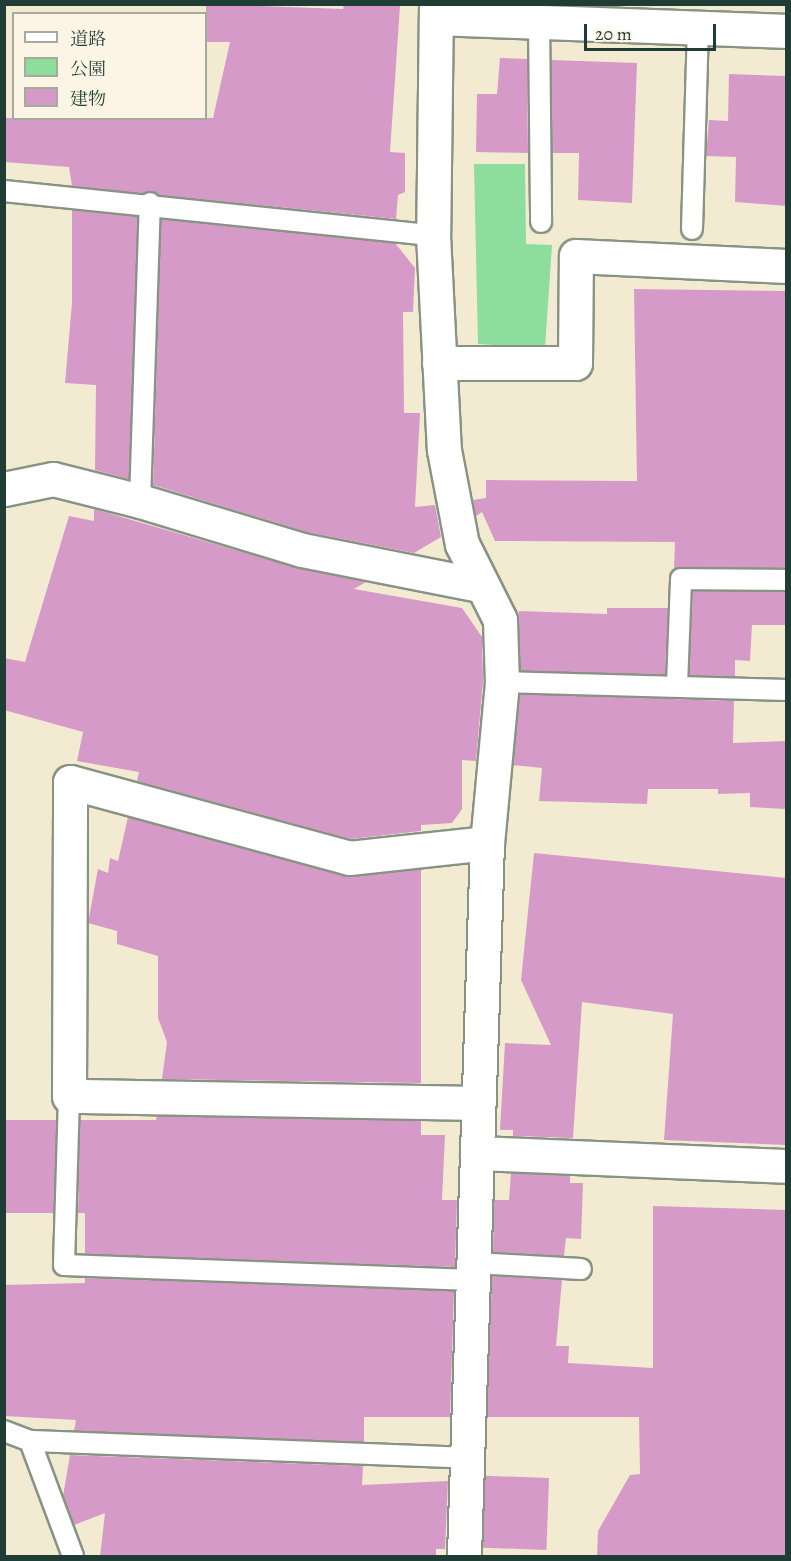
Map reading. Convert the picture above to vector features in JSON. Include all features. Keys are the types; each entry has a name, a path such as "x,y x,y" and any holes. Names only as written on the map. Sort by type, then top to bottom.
{"street":[{"path":"464,1557 487,843 502,682 500,620 479,585 462,544 444,450 433,235 436,11 539,21 680,18 786,31"},
{"path":"439,363 575,363 576,256 786,266"},
{"path":"4,489 53,479 140,501 302,550 479,585"},
{"path":"477,1103 69,1096 70,782 349,858 487,843"},
{"path":"477,1153 786,1166"}],"lane":[{"path":"680,18 692,229"},
{"path":"539,21 541,222"},
{"path":"4,191 150,203 433,235"},
{"path":"140,501 150,203"},
{"path":"677,685 681,579 786,580"},
{"path":"502,682 677,685 786,690"},
{"path":"69,1096 64,1265 473,1271 581,1269"},
{"path":"4,1431 30,1441 466,1458"},
{"path":"30,1441 73,1557"}],"green space":[{"path":"474,164 525,164 526,244 552,245 545,348 478,344"}],"building":[{"path":"206,4 343,9 344,4 400,6 390,152 405,153 405,192 398,195 396,219 72,186 69,167 4,162 4,118 12,118 12,120 207,120 207,118 213,118 230,42 207,42"},
{"path":"500,58 527,59 528,153 476,152 477,94 497,94"},
{"path":"551,60 637,63 632,203 578,200 579,153 552,153"},
{"path":"729,74 786,76 786,206 735,202 736,157 706,156 709,120 728,121"},
{"path":"72,210 138,217 129,479 95,470 96,385 65,383 72,303"},
{"path":"161,219 395,243 415,268 413,312 403,312 404,413 420,413 415,507 435,505 441,537 414,553 307,532 153,485"},
{"path":"634,289 786,291 786,568 674,569 675,542 495,541 482,512 476,516 473,500 486,498 486,480 637,481"},
{"path":"94,509 297,568 366,582 354,589 462,608 482,637 483,681 476,761 462,760 462,809 452,823 421,825 421,831 351,839 137,781 139,772 77,761 83,732 4,710 4,658 25,662 69,516 94,521"},
{"path":"693,591 786,592 786,625 752,625 750,661 735,660 735,677 689,675"},
{"path":"607,608 668,608 665,675 520,671 519,611 607,614"},
{"path":"520,694 734,701 733,743 786,741 786,809 750,807 750,793 718,794 718,789 648,789 647,804 539,801 542,768 513,765"},
{"path":"128,817 344,876 421,869 421,1083 162,1079 167,1042 158,1018 158,956 117,944 117,931 88,923 98,869 108,873 110,858 118,861"},
{"path":"534,853 786,878 786,1145 664,1140 673,1014 582,1002 573,1138 513,1136 513,1130 500,1130 505,1043 551,1045 521,980"},
{"path":"157,1116 421,1121 421,1135 445,1135 442,1200 457,1200 455,1267 85,1254 85,1213 78,1213 80,1120 156,1120"},
{"path":"4,1120 56,1120 56,1213 4,1213"},
{"path":"511,1173 570,1176 570,1183 583,1183 581,1239 566,1238 564,1256 493,1252 494,1200 509,1200"},
{"path":"653,1206 786,1210 786,1557 597,1557 598,1531 630,1475 640,1474 639,1417 487,1417 492,1276 562,1280 556,1346 569,1346 568,1363 653,1368"},
{"path":"85,1278 454,1291 450,1417 364,1417 364,1442 74,1431 76,1420 4,1416 4,1285 85,1283"},
{"path":"70,1455 363,1466 362,1485 448,1481 445,1549 436,1549 436,1557 100,1557 105,1513 74,1525 63,1496"},
{"path":"485,1476 549,1478 546,1550 483,1548"}]}
